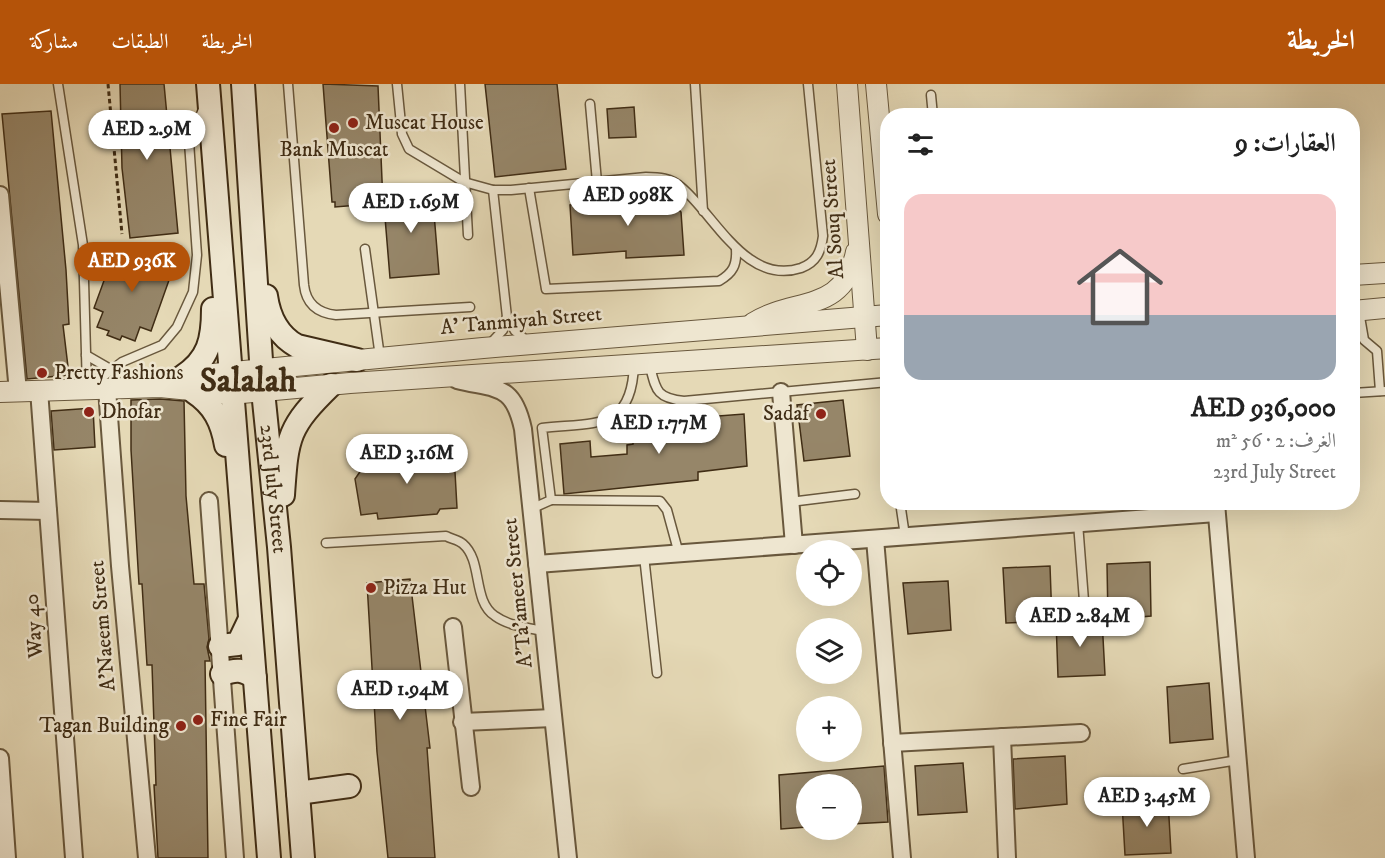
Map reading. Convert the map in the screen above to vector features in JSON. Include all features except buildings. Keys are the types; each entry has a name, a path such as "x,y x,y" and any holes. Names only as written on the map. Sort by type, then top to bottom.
{"main road":[{"name":"23rd July Street","path":"243,84 262,381 279,547 303,858"},
{"name":"23rd July Street","path":"209,89 269,858"},
{"path":"255,252 261,263 269,313 283,335 297,346 368,359"},
{"path":"221,258 214,273 213,335 210,345 188,384 210,403 217,414 226,442 231,488 242,513"},
{"path":"279,547 289,436 300,416 331,385"},
{"path":"220,646 238,644 250,619"},
{"path":"222,674 233,670 244,670 255,678"},
{"path":"298,793 349,786"}],"street":[{"name":"Al Souq Street","path":"847,84 867,350"},
{"path":"876,84 880,127"},
{"path":"0,195 9,392"},
{"path":"745,328 771,313 816,303 836,291 850,273 859,237"},
{"path":"1360,275 1385,273"},
{"path":"1360,311 1385,308"},
{"name":"A' Tanmiyah Street","path":"9,392 87,389 109,379 160,387 188,384 231,384 262,381 368,359 880,316"},
{"name":"A' Tanmiyah Street","path":"262,381 331,385 880,349"},
{"name":"A'Ta'ameer Street","path":"444,377 501,388 510,394 519,409 523,429 568,858"},
{"name":"A'Naeem Street","path":"109,379 120,566 147,858"},
{"name":"Way 40","path":"39,390 74,858"},
{"path":"781,392 794,545"},
{"path":"209,501 235,858"},
{"path":"0,510 48,511"},
{"path":"537,564 1078,523 1198,510"},
{"path":"1216,510 1246,858"},
{"path":"874,539 902,858"},
{"path":"453,627 471,787"},
{"path":"462,722 553,718"},
{"path":"892,743 1081,733"},
{"path":"1002,737 1007,858"},
{"path":"0,758 7,858"}],"lane":[{"path":"58,84 83,245 87,389"},
{"path":"288,84 305,295 317,310 326,314 470,307"},
{"path":"398,84 402,134 409,149 464,182 493,190 646,177 666,178 682,188 736,249 774,270 807,266 817,258 823,236 808,84"},
{"path":"460,84 468,235"},
{"path":"695,84 703,211"},
{"path":"86,355 109,379 122,362 162,345 177,327 193,292 197,255 189,142 209,89"},
{"path":"931,95 932,108"},
{"path":"590,104 597,182"},
{"path":"529,188 546,289 718,281 732,273 737,258 736,249"},
{"path":"493,190 507,317 520,337 534,344"},
{"path":"365,249 374,313 368,359"},
{"path":"483,348 499,336 507,317"},
{"path":"1360,326 1364,340 1377,351 1382,391 1360,393"},
{"path":"641,363 656,391 672,399 880,383"},
{"path":"523,429 605,421 626,407 641,363"},
{"path":"542,428 551,500"},
{"path":"790,502 855,494"},
{"path":"531,509 551,500 660,501 667,510 679,554"},
{"path":"901,510 905,536"},
{"path":"1078,523 1085,614"},
{"path":"326,543 446,536 463,544 472,558 479,591 492,615 510,624 544,631"},
{"path":"644,556 657,673"},
{"path":"1183,769 1238,760"}],"path":[{"path":"108,84 122,234"}],"place":[{"name":"Muscat House","path":"353,123"},
{"name":"Bank Muscat","path":"334,128"},
{"name":"Pretty Fashions","path":"42,373"},
{"name":"Dhofar","path":"89,412"},
{"name":"Sadaf","path":"821,414"},
{"name":"Pizza Hut","path":"371,588"},
{"name":"Fine Fair","path":"198,720"},
{"name":"Tagan Building","path":"181,726"}],"district":[{"name":"Salalah","path":"248,381"}]}
